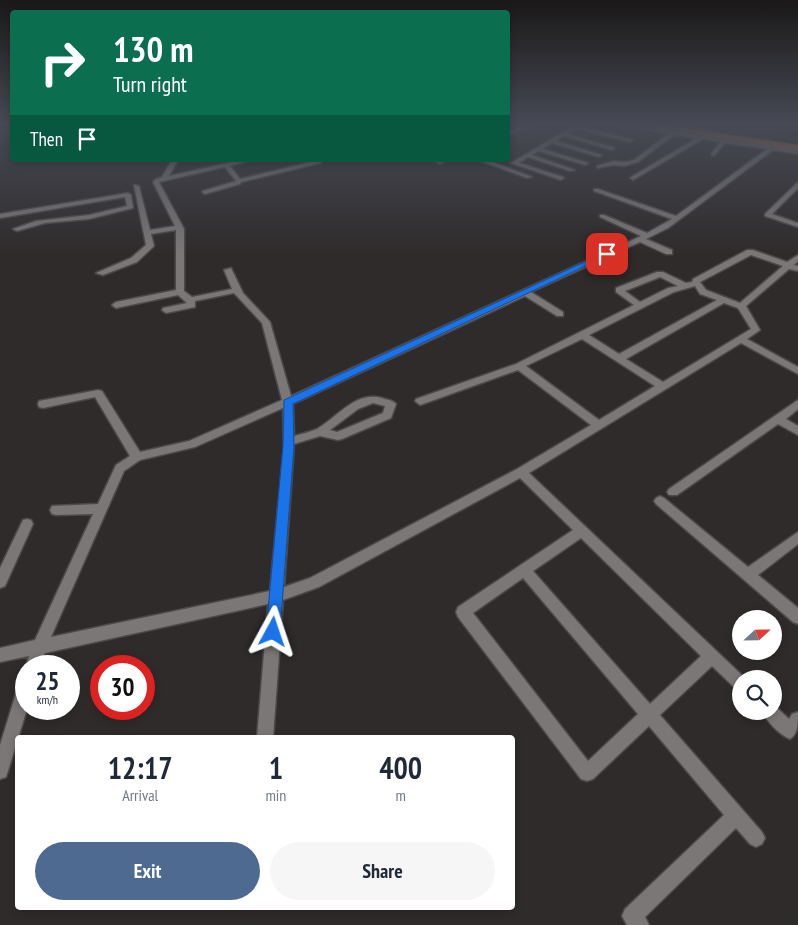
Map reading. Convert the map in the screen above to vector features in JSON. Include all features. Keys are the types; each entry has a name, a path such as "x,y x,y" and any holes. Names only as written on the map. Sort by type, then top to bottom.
{"street":[{"path":"165,178 169,168"},
{"path":"180,292 179,228 156,182 165,178 211,168"},
{"path":"229,168 239,181"},
{"path":"205,192 238,183 239,181 293,168"},
{"path":"506,168 529,176"},
{"path":"530,168 560,178"},
{"path":"566,168 572,170"},
{"path":"633,178 649,168"},
{"path":"37,655 120,468 137,457 191,444 288,402 666,227 745,168"},
{"path":"798,184 767,215 798,225"},
{"path":"100,273 134,260 150,246 136,186"},
{"path":"596,190 677,219"},
{"path":"0,216 128,195 131,207 90,216 53,218 34,222 17,229"},
{"path":"602,216 669,252"},
{"path":"146,233 179,228"},
{"path":"0,655 276,596 314,583 521,472 756,330 741,306 703,292 696,281 750,252 793,268"},
{"path":"741,306 793,268 798,257"},
{"path":"228,270 237,290 266,322 288,402 289,442 265,735"},
{"path":"640,306 619,290 660,274 685,286"},
{"path":"420,401 519,366 671,290 698,283"},
{"path":"190,300 237,290"},
{"path":"166,310 192,305 190,300 180,292"},
{"path":"116,305 180,292"},
{"path":"525,292 560,314"},
{"path":"618,359 723,300"},
{"path":"582,335 662,386"},
{"path":"740,339 798,371"},
{"path":"519,366 598,425"},
{"path":"43,404 98,393 137,457"},
{"path":"289,442 320,432 354,406 372,399 391,404 387,415 338,436 320,432"},
{"path":"674,492 798,404"},
{"path":"778,420 798,431"},
{"path":"521,472 732,675"},
{"path":"660,501 798,616"},
{"path":"56,510 101,509"},
{"path":"0,582 27,524"},
{"path":"582,530 464,612 587,772 712,656"},
{"path":"748,575 798,538"},
{"path":"524,570 756,838"},
{"path":"0,771 16,720"},
{"path":"779,720 790,731 798,720"},
{"path":"639,925 632,916 737,816"}],"route":[{"path":"273,632 289,446 288,402 607,254"}]}
